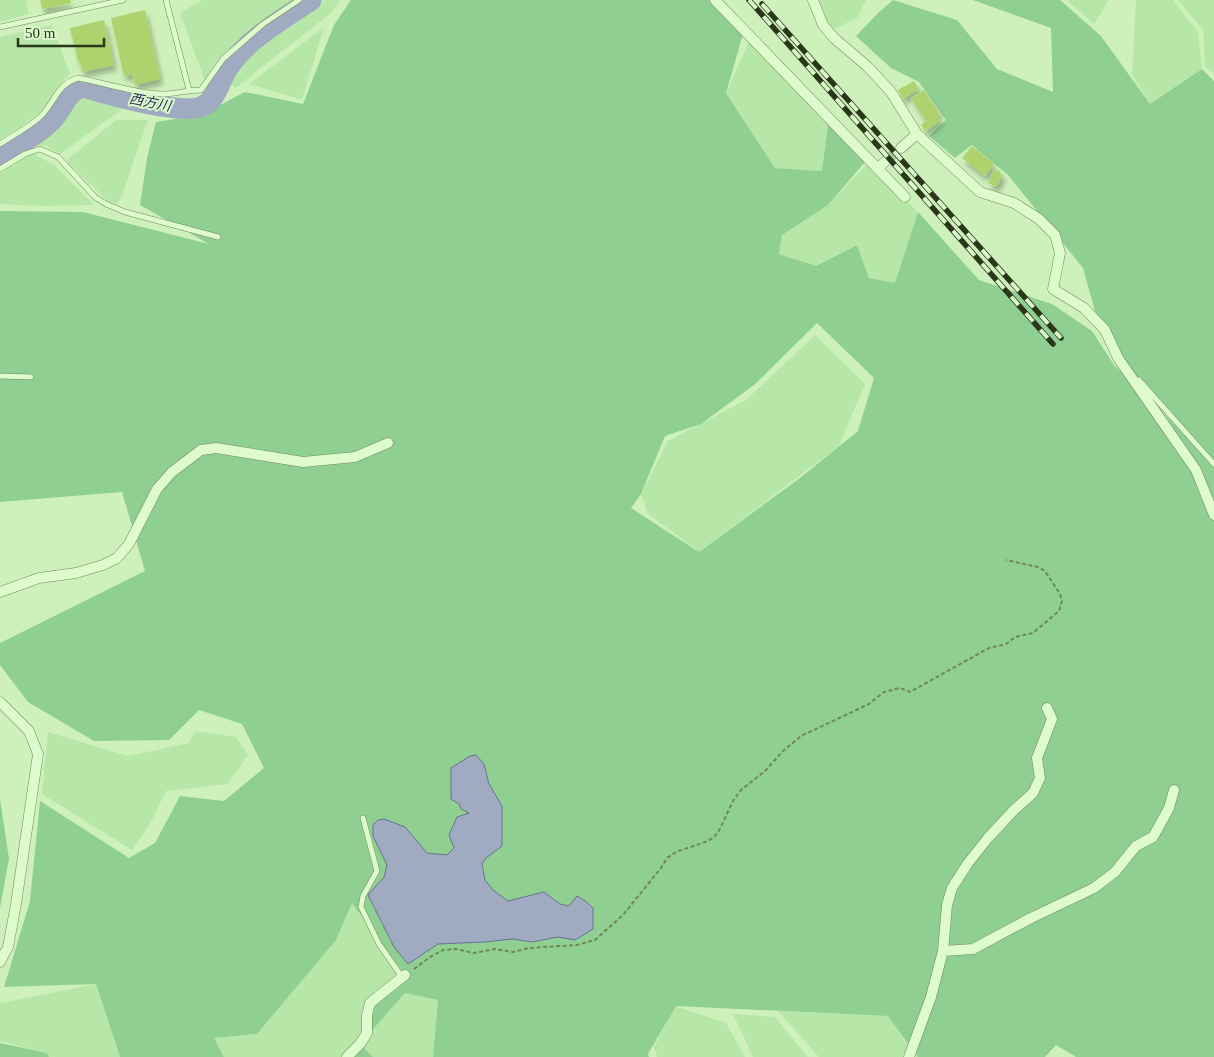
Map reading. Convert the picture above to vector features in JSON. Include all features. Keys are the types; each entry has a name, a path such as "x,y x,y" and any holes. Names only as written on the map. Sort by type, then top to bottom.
{"street":[{"path":"715,0 905,198"},
{"path":"813,0 823,24 834,38 868,67 892,92 917,134 980,192 1014,203 1039,219 1055,236 1060,253 1054,289 1084,308 1105,330 1118,358 1196,470 1214,515"},
{"path":"901,148 917,134"},
{"path":"878,168 887,160"},
{"path":"0,592 39,578 76,573 103,565 117,558 129,544 157,489 172,472 200,450 216,448 303,462 355,457 388,443"},
{"path":"0,702 29,731 38,754 16,904 8,947 0,962"},
{"path":"909,1057 932,997 943,951 947,905 952,888 968,863 1014,810 1033,792 1040,778 1038,758 1052,719 1047,708"},
{"path":"943,951 973,949 1031,918 1094,888 1115,872 1136,846 1153,837 1170,808 1174,790"},
{"path":"348,1057 367,1033 367,1015 370,1003 403,976"}],"lane":[{"path":"0,27 123,0"},
{"path":"166,0 189,90"},
{"path":"0,144 40,117 49,107 60,88 69,81 78,78 138,91 166,94 201,90 223,59 262,24 299,0"},
{"path":"0,169 25,154 40,148 58,157 95,197 106,204 124,212 218,237"},
{"path":"1118,358 1214,464"},
{"path":"0,376 32,377"},
{"path":"362,818 377,871 363,896 361,907 379,944 403,976"}],"path":[{"path":"403,976 443,950 456,949 474,953 495,949 513,952 529,948 577,945 596,940 623,915 667,858 676,852 708,841 715,836 732,802 742,790 765,771 782,752 801,736 869,704 884,692 900,688 910,692 989,648 1006,644 1015,637 1033,633 1059,611 1062,601 1060,594 1045,571 1038,567 1006,560"}],"green space":[{"path":"0,0 26,0 29,14 0,22"},
{"path":"202,0 310,0 214,64 205,81 180,13"},
{"path":"325,0 340,0 330,14 235,88 227,79 259,43"},
{"path":"351,0 710,0 743,34 726,93 775,168 822,171 828,125 865,162 828,205 782,235 779,254 816,266 857,245 869,278 895,283 918,212 979,280 1052,304 1092,331 1114,365 1172,423 1128,368 1098,322 1083,268 1008,175 972,145 955,158 929,136 946,120 919,82 891,68 856,36 893,0 957,20 997,69 1053,92 1051,28 973,0 1060,0 1101,36 1150,104 1202,69 1214,81 1214,1057 1076,1057 1056,1045 1045,1057 918,1057 888,1016 676,1006 648,1054 649,1057 433,1057 438,1000 405,993 360,1044 369,1006 405,975 352,903 336,940 257,1034 214,1038 224,1057 120,1057 96,984 4,987 30,901 40,801 129,858 155,843 180,796 224,801 264,768 242,724 199,710 169,740 94,741 28,702 0,665 0,643 145,571 122,492 0,502 0,211 83,212 209,244 140,205 147,158 156,122 201,115 245,92 303,104 334,25","holes":["817,323 874,378 858,431 800,478 699,552 631,508 641,494 665,436 701,424 754,385"]},
{"path":"819,0 866,0 857,18 832,30"},
{"path":"1067,0 1109,0 1094,24"},
{"path":"1136,0 1173,0 1198,32 1202,69 1151,105 1132,75"},
{"path":"1178,0 1214,0 1214,74 1205,67 1203,30"},
{"path":"52,25 70,74 39,113 18,129 0,139 0,37"},
{"path":"324,27 302,100 249,84"},
{"path":"751,37 828,125 823,171 775,168 726,93"},
{"path":"78,95 128,105 60,154 45,145 34,146"},
{"path":"116,120 148,120 121,198 116,204 110,203 66,161"},
{"path":"28,151 54,165 94,205 42,206 0,204 0,174"},
{"path":"868,163 918,212 895,283 869,278 857,245 816,266 779,254 782,235 828,205"},
{"path":"815,335 865,384 839,446 699,552 647,513 641,494 668,441 746,400"},
{"path":"195,731 236,737 248,755 228,784 166,791 151,822 132,850 42,794 48,732 128,756 189,743"},
{"path":"0,799 9,859 0,908"},
{"path":"352,903 405,975 363,1040 405,993 438,999 433,1057 224,1057 214,1038 257,1034 336,940"},
{"path":"96,984 120,1057 49,1057 47,1053 0,1041 0,1003"},
{"path":"675,1006 726,1023 745,1057 657,1057 654,1047"},
{"path":"778,1011 888,1016 918,1057 819,1057"},
{"path":"733,1014 775,1017 808,1057 753,1057"},
{"path":"0,1043 47,1053 49,1057 0,1057"},
{"path":"360,1044 373,1057 346,1057"}],"water":[{"path":"476,755 484,764 489,784 502,806 502,846 486,858 482,864 485,880 493,890 508,901 544,892 560,904 569,906 577,896 593,908 593,929 575,940 558,937 532,942 513,939 438,944 408,964 394,947 368,895 384,877 387,865 373,836 373,825 378,820 384,819 405,827 427,853 447,855 454,848 449,835 457,817 469,813 461,809 459,804 451,799 451,768 470,756"}],"building":[{"path":"40,0 70,0 71,3 42,9"},
{"path":"145,10 160,79 135,85 132,74 124,76 111,18"},
{"path":"104,20 114,65 82,72 70,28"},
{"path":"914,81 919,89 903,99 898,90"},
{"path":"924,90 940,114 937,116 940,121 925,131 921,125 926,121 911,98"},
{"path":"972,146 994,164 985,176 962,158"},
{"path":"995,169 1003,175 996,187 988,183"}],"waterway":[{"name":"西方川","path":"0,155 40,131 56,116 68,97 77,89 83,87 126,99 163,106 179,108 203,106 212,99 228,68 245,48 266,30 311,0"}],"tunnel":[{"path":"887,160 901,148"}],"railway":[{"path":"749,0 1053,344"},
{"path":"762,4 1061,338"}]}
